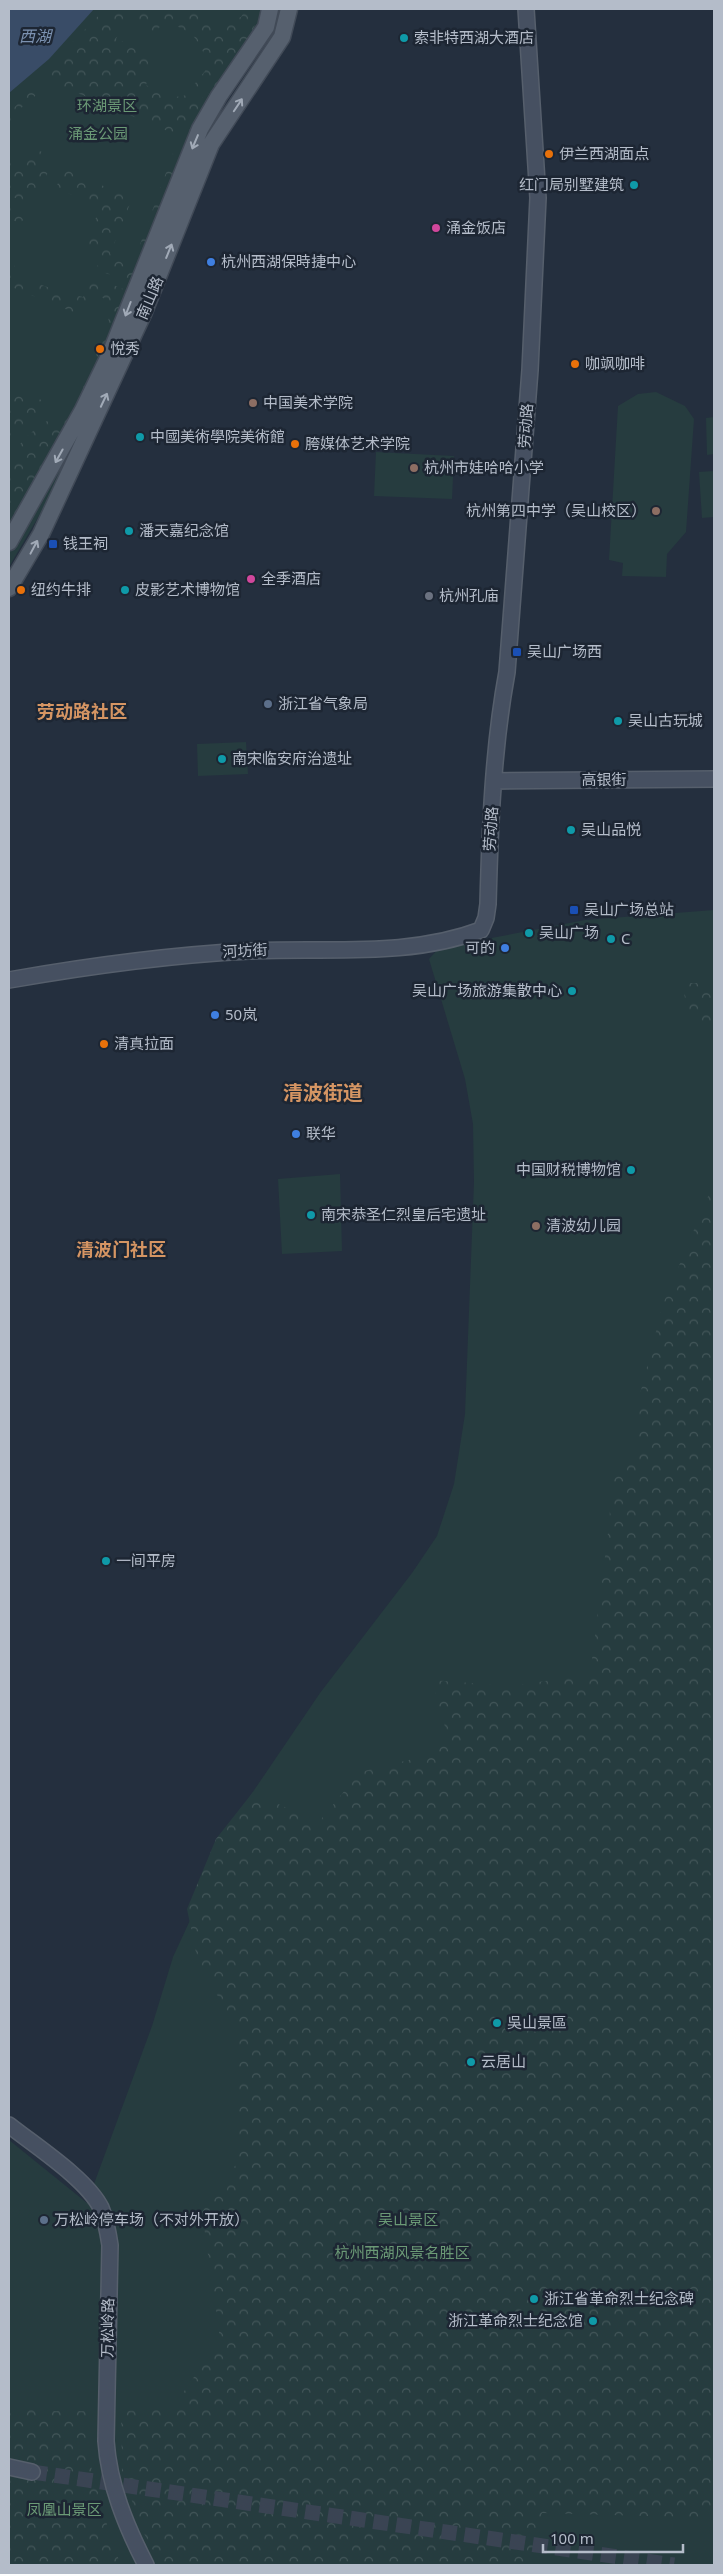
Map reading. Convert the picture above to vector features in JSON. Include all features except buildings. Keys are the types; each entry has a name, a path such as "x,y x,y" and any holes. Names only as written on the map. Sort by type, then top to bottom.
{"main road":[{"name":"南山路","path":"9,542 79,419 111,352 200,129 219,96 266,27 270,9"},
{"name":"南山路","path":"9,588 41,534 144,312 211,144 282,37 289,9"}],"street":[{"name":"劳动路","path":"481,930 486,918 488,904 494,781 500,710 507,672 530,370 538,198 526,9"},
{"name":"高银街","path":"494,781 714,779"},
{"name":"河坊街","path":"9,980 182,955 318,949 402,949 427,946 481,930"},
{"name":"万松岭路","path":"9,2125 88,2190 100,2206 107,2224 110,2245 106,2441 108,2468 120,2509 146,2565"},
{"path":"9,2467 32,2472"}],"green space":[{"name":"环湖景区","path":"9,9 265,9 192,153 60,480 9,567"},
{"path":"105,9 197,9 219,25 241,17 246,9 264,9 232,67 210,94 193,86 205,71 205,55 193,35 164,19 154,37 127,20 116,39 138,47 149,54 149,75 146,85 169,98 194,94 207,100 190,132 182,137 44,79 44,74 51,64"},
{"path":"34,87 42,90 20,109 9,136 9,113"},
{"path":"176,145 186,149 133,282 96,270 101,257 84,249 100,207 56,188 64,168 132,199 110,254 133,264"},
{"path":"28,146 42,152 38,170 48,172 35,204 9,196 9,157 22,162"},
{"path":"9,205 26,211 26,217 20,223 9,219"},
{"path":"9,259 18,273 43,285 67,293 83,297 94,277 128,291 83,399 76,405 107,327 112,302 96,295 85,317 9,286"},
{"path":"13,388 53,405 13,438 9,447 9,399"},
{"path":"656,392 685,406 694,419 686,532 667,554 666,577 622,576 623,563 609,560 618,406 638,394"},
{"path":"61,413 77,413 9,531 7,478 9,464 23,440 45,422"},
{"path":"714,417 714,454 707,455 706,418"},
{"path":"376,452 454,456 452,499 374,496"},
{"path":"714,471 714,517 702,518 699,472"},
{"path":"246,742 248,774 198,776 197,744"},
{"name":"吴山景区","path":"714,910 714,2565 9,2565 9,2140 87,2203 152,2026 173,1957 242,1808 320,1693 412,1573 437,1536 454,1484 465,1414 474,1182 473,1124 465,1079 429,959 439,948 585,920"},
{"path":"685,983 714,983 714,1026 703,1029 691,1013 686,1003"},
{"path":"340,1174 342,1251 282,1254 278,1179"},
{"name":"吴山景区","path":"714,1182 714,2518 542,2513 535,2565 161,2565 141,2528 122,2471 121,2411 172,2409 220,2339 202,2212 237,2163 239,2035 197,1958 187,1909 216,1839 253,1792 318,1823 360,1772 425,1756 447,1734 432,1680 508,1686 590,1675 609,1525 613,1464 637,1460 640,1394 663,1304"},
{"name":"凤凰山景区","path":"9,2406 41,2411 89,2411 89,2459 114,2550 122,2565 9,2565"}],"water":[{"name":"西湖","path":"9,9 94,9 49,59 9,93"}],"tunnel":[{"path":"32,2472 674,2565"}],"place":[{"name":"索非特西湖大酒店","path":"404,38"},
{"name":"伊兰西湖面点","path":"549,154"},
{"name":"红门局别墅建筑","path":"634,185"},
{"name":"涌金饭店","path":"436,228"},
{"name":"杭州西湖保時捷中心","path":"211,262"},
{"name":"悅秀","path":"100,349"},
{"name":"咖飒咖啡","path":"575,364"},
{"name":"中国美术学院","path":"253,403"},
{"name":"中國美術學院美術館","path":"140,437"},
{"name":"胯媒体艺术学院","path":"295,444"},
{"name":"杭州市娃哈哈小学","path":"414,468"},
{"name":"杭州第四中学（吴山校区）","path":"656,511"},
{"name":"潘天嘉纪念馆","path":"129,531"},
{"name":"钱王祠","path":"53,544"},
{"name":"全季酒店","path":"251,579"},
{"name":"纽约牛排","path":"21,590"},
{"name":"皮影艺术博物馆","path":"125,590"},
{"name":"杭州孔庙","path":"429,596"},
{"name":"吴山广场西","path":"517,652"},
{"name":"浙江省气象局","path":"268,704"},
{"name":"吴山古玩城","path":"618,721"},
{"name":"南宋临安府治遗址","path":"222,759"},
{"name":"吴山品悦","path":"571,830"},
{"name":"吴山广场总站","path":"574,910"},
{"name":"吴山广场","path":"529,933"},
{"name":"C","path":"611,939"},
{"name":"可的","path":"505,948"},
{"name":"吴山广场旅游集散中心","path":"572,991"},
{"name":"50岚","path":"215,1015"},
{"name":"清真拉面","path":"104,1044"},
{"name":"联华","path":"296,1134"},
{"name":"中国财税博物馆","path":"631,1170"},
{"name":"南宋恭圣仁烈皇后宅遗址","path":"311,1215"},
{"name":"清波幼儿园","path":"536,1226"},
{"name":"一间平房","path":"106,1561"},
{"name":"吳山景區","path":"497,2023"},
{"name":"云居山","path":"471,2062"},
{"name":"万松岭停车场（不对外开放）","path":"44,2220"},
{"name":"浙江省革命烈士纪念碑","path":"534,2299"},
{"name":"浙江革命烈士纪念馆","path":"593,2321"}],"district":[{"name":"劳动路社区","path":"82,712"},
{"name":"清波街道","path":"323,1093"},
{"name":"清波门社区","path":"121,1250"}],"park label":[{"name":"涌金公园","path":"98,134"},
{"name":"杭州西湖风景名胜区","path":"402,2253"}]}
